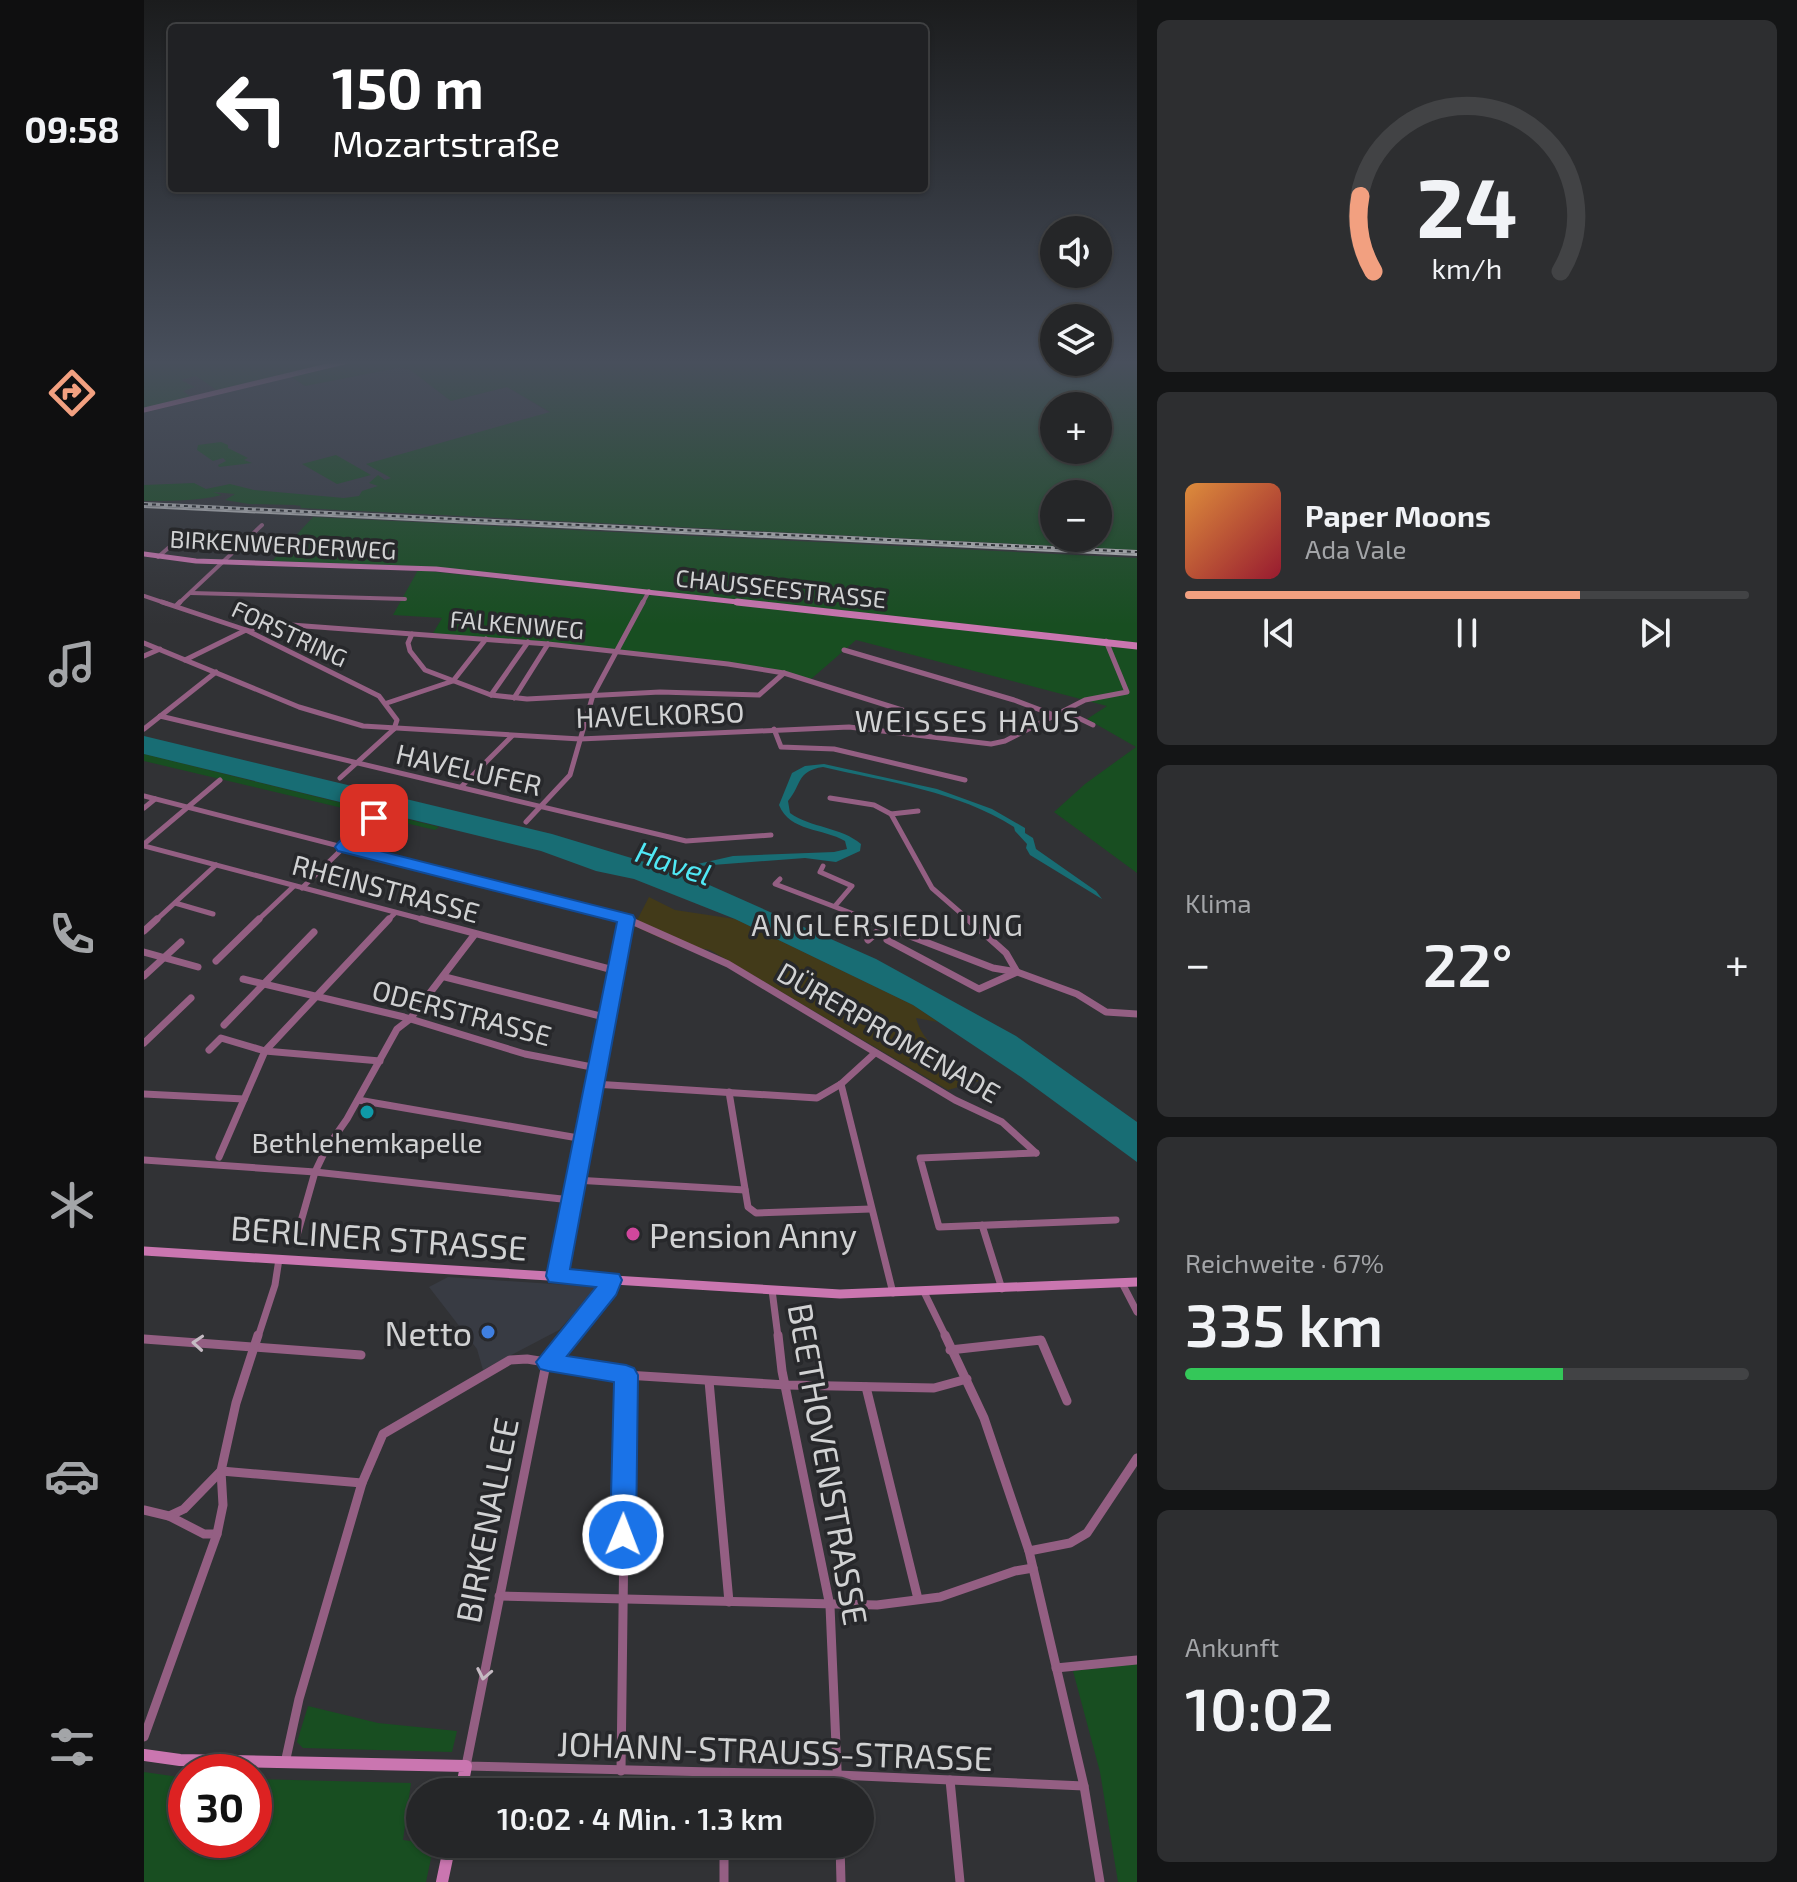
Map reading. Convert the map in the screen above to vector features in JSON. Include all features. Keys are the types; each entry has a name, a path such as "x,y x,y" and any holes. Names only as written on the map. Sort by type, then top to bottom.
{"street":[{"path":"176,606 262,525"},
{"path":"158,557 182,536"},
{"name":"BIRKENWERDERWEG","path":"144,554 221,562 420,568"},
{"name":"CHAUSSEESTRASSE","path":"420,568 1137,646"},
{"path":"526,822 570,775 593,695 649,591"},
{"path":"191,593 405,599"},
{"name":"FORSTRING","path":"144,596 246,630 387,703"},
{"name":"FALKENWEG","path":"246,630 278,624 528,642 784,673 910,710 927,723 927,735"},
{"path":"185,660 246,630"},
{"path":"412,634 408,643 414,661 425,670 491,695 514,698 660,692 759,695 784,673"},
{"path":"340,778 394,729 397,720 387,703 453,681 486,639"},
{"name":"HAVELKORSO","path":"144,643 299,707 363,726 580,739 849,727 991,744 1005,741 1085,700 1127,692 1106,641"},
{"path":"491,695 528,642"},
{"path":"514,698 548,644"},
{"path":"144,656 160,649"},
{"path":"844,650 1014,700 1054,715"},
{"path":"144,729 216,672"},
{"path":"1064,711 1093,725"},
{"name":"HAVELUFER","path":"160,716 686,841 771,835"},
{"path":"774,729 781,747 834,749 965,780"},
{"path":"461,787 512,736"},
{"path":"144,845 220,780"},
{"name":"DÜRERPROMENADE","path":"144,796 626,919 728,964 955,1100 1002,1122 1036,1153 920,1158 939,1227 982,1225"},
{"path":"830,798 874,805 891,814 932,888 1006,953 1017,972"},
{"path":"144,808 155,799"},
{"path":"891,814 918,811"},
{"path":"302,888 374,818"},
{"name":"RHEINSTRASSE","path":"144,845 617,971"},
{"path":"144,931 216,865"},
{"path":"823,866 820,872 852,886 835,906"},
{"path":"780,879 775,884 993,968 1017,972 1077,994 1106,1012 1133,1015"},
{"path":"216,961 294,886"},
{"path":"175,903 213,914"},
{"path":"219,1157 265,1051 395,913"},
{"path":"557,1276 626,919"},
{"path":"868,940 884,926"},
{"path":"224,1025 314,932"},
{"path":"296,1239 315,1172 326,1149 358,1100 397,1029 410,1019 445,977 475,934"},
{"path":"887,940 979,989 1017,972"},
{"path":"144,976 181,942"},
{"path":"144,952 198,967"},
{"path":"445,977 608,1018"},
{"name":"ODERSTRASSE","path":"243,979 410,1019 525,1054 597,1068"},
{"path":"144,1043 191,998"},
{"path":"209,1050 221,1038 265,1051 380,1061"},
{"path":"594,1084 817,1098 841,1084 875,1053"},
{"path":"841,1084 893,1293"},
{"path":"729,1092 748,1207 756,1213 871,1209"},
{"path":"144,1094 244,1099"},
{"path":"358,1100 584,1139"},
{"path":"144,1160 315,1172 571,1200"},
{"path":"575,1180 745,1190"},
{"path":"1002,1289 982,1225 1116,1220"},
{"name":"BERLINER STRASSE","path":"144,1251 772,1290 893,1293 1137,1282"},
{"path":"144,1737 217,1534 223,1505 221,1471 253,1347 275,1285 279,1259"},
{"name":"BIRKENALLEE","path":"464,1778 541,1383 548,1362 608,1289 611,1280"},
{"path":"1122,1283 1137,1312"},
{"name":"BEETHOVENSTRASSE","path":"772,1290 786,1385 830,1606 838,1775"},
{"path":"924,1292 967,1379 996,1451 1029,1551 1084,1786 1100,1882"},
{"path":"144,1339 361,1355"},
{"path":"950,1350 1041,1340 1067,1401"},
{"path":"285,1763 299,1699 362,1483 383,1434 510,1360 548,1362 626,1375 786,1385 934,1388 967,1379"},
{"path":"621,1771 626,1375"},
{"path":"709,1381 729,1602"},
{"path":"866,1387 918,1599"},
{"path":"1029,1551 1070,1543 1087,1533 1137,1458"},
{"path":"221,1471 362,1483"},
{"path":"169,1516 184,1509 221,1471"},
{"path":"144,1510 169,1516 204,1534 217,1534"},
{"path":"499,1596 877,1605 940,1597 1015,1571 1033,1568"},
{"path":"1056,1668 1137,1660"},
{"path":"144,1755 180,1760 466,1766"},
{"name":"JOHANN-STRAUSS-STRASSE","path":"466,1766 838,1775 1084,1786"},
{"path":"725,1773 725,1778"},
{"path":"950,1780 960,1882"},
{"path":"442,1882 447,1858"},
{"path":"724,1858 724,1882"},
{"path":"840,1858 841,1882"}],"shaded area":[{"path":"144,449 519,449 470,505 246,493 144,492"},
{"path":"448,1277 598,1287 559,1330 483,1370 477,1349 429,1287"}],"green space":[{"path":"230,449 252,463 219,467 226,461 223,458 213,461 197,450"},
{"path":"420,449 1040,449 1040,464 1112,464 1112,449 1137,449 1137,550 1112,549 1112,480 1040,480 1040,545 300,508 225,500 235,494 213,492 222,495 194,500 144,501 144,485 194,483 206,489 230,484 254,490 344,498 359,496 362,491 378,486 369,483 378,475 385,480 391,478 366,464"},
{"path":"336,455 371,475 337,484 302,464"},
{"path":"313,517 1137,558 1137,644 436,568 272,561"},
{"path":"418,570 1137,648 1137,873 1054,812 1085,784 1136,747 1087,719 1107,706 856,640 810,680 728,664 432,635 442,618 393,615"},
{"path":"144,754 439,827 435,830 144,761"},
{"path":"1137,1664 1137,1882 1118,1882 1100,1772 1073,1671"},
{"path":"308,1706 378,1723 457,1731 452,1752 303,1748 297,1742"},
{"path":"144,1772 168,1775 168,1858 272,1858 272,1779 406,1783 403,1840 406,1840 406,1858 431,1858 426,1882 144,1882"}],"sand":[{"path":"649,897 675,910 735,919 913,1005 938,1022 916,1018 926,1038 950,1062 979,1081 948,1090 710,950 673,944 634,926"}],"water":[{"path":"144,736 552,834 671,870 733,856 847,849 845,841 791,820 779,805 792,773 805,766 824,764 937,789 992,809 1025,828 1025,833 1033,838 1036,849 1096,891 1102,899 1030,855 1027,844 1014,827 992,815 922,789 823,767 804,775 788,801 790,813 853,838 861,844 860,851 836,862 805,858 700,866 680,872 876,959 1016,1036 1137,1122 1137,1162 1021,1077 913,1005 735,919 634,879 596,871 541,851 144,754"}],"tram line":[{"path":"144,507 1137,555"}],"railway":[{"path":"144,504 1137,552"}],"place":[{"name":"Bethlehemkapelle","path":"367,1112"},
{"name":"Pension Anny","path":"633,1234"},
{"name":"Netto","path":"488,1332"}],"district":[{"name":"WEISSES HAUS","path":"968,720"},
{"name":"ANGLERSIEDLUNG","path":"888,924"}],"route":[{"path":"374,818 344,847 626,919 557,1276 611,1280 608,1289 548,1362 626,1375 623,1535"}],"water label":[{"name":"Havel","path":"674,862"}]}
